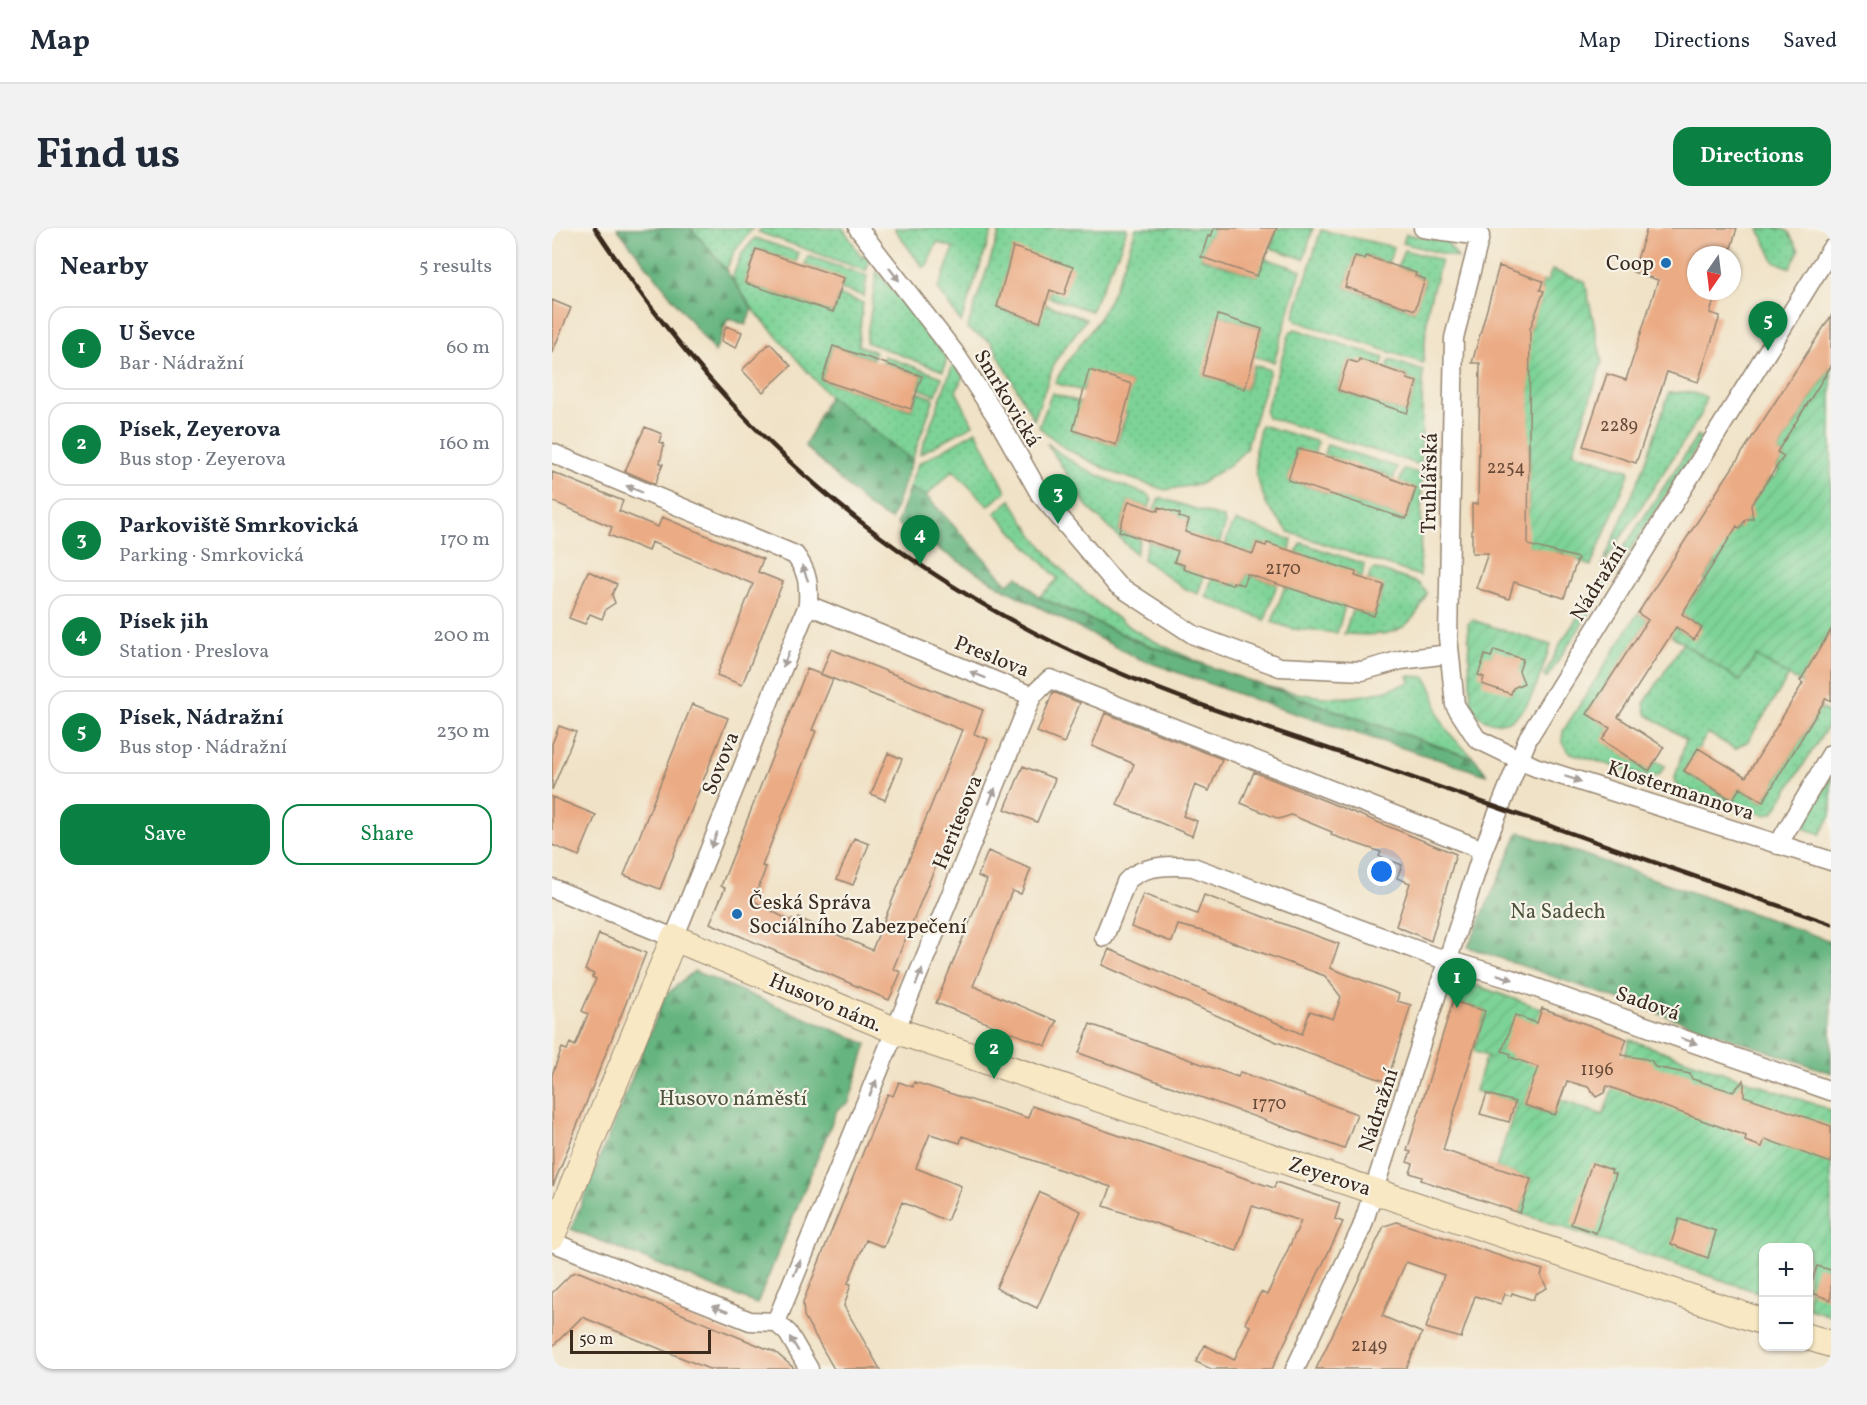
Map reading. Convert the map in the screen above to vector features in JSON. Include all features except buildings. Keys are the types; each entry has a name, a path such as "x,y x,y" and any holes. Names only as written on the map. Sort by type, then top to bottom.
{"street":[{"name":"Smrkovická","path":"858,228 954,352 996,416 1040,494 1116,584 1194,635 1280,667 1362,671 1401,660 1449,654"},
{"name":"Truhlářská","path":"1423,228 1480,236 1454,338 1449,654 1455,705 1477,739 1518,760"},
{"name":"Nádražní","path":"1295,1369 1362,1227 1376,1191 1483,850 1528,738 1831,249"},
{"path":"552,453 795,555 804,567 809,583 808,605"},
{"name":"Preslova","path":"808,605 1032,696 1050,680 1483,850"},
{"name":"Sovova","path":"674,938 808,605"},
{"name":"Heritesova","path":"897,1031 1032,696"},
{"path":"1778,845 1831,754"},
{"name":"Klostermannova","path":"1518,760 1831,861"},
{"path":"1104,937 1126,882 1132,875 1171,865 1193,867 1449,960"},
{"path":"552,888 674,938 552,1236"},
{"name":"Husovo nám.","path":"674,938 897,1031 776,1322"},
{"name":"Sadová","path":"1449,960 1511,979 1831,1091"},
{"name":"Zeyerova","path":"897,1031 1759,1320"},
{"path":"552,1242 750,1321 776,1322 788,1333 809,1369"},
{"path":"1813,1338 1831,1344"}],"green space":[{"path":"617,228 691,228 726,270 752,308 746,325 728,318 715,352"},
{"path":"691,228 753,228 734,252 726,270"},
{"path":"762,228 843,228 862,258 865,255 869,261 866,271 758,232"},
{"path":"894,228 993,228 961,322 938,289 954,248 937,242 927,265 923,268"},
{"path":"1001,228 1127,228 1119,251 1091,311 1048,297 1050,291 1013,248 997,308 1039,322 1045,304 1086,319 1055,361 1034,420 991,342 967,329"},
{"path":"1136,228 1214,228 1211,238 1208,236 1201,258 1257,276 1263,258 1301,270 1274,362 1253,356 1262,329 1218,315 1208,347 1211,348 1203,375 1246,389 1254,365 1270,370 1246,449 1231,464 1200,484 1165,490 1114,473 1066,449 1039,427 1052,393 1082,403 1073,431 1116,445 1127,413 1123,412 1132,384 1090,371 1083,391 1055,383 1064,366 1092,330 1109,300"},
{"path":"1277,228 1313,228 1304,259 1271,248"},
{"path":"1779,228 1788,231 1799,250 1790,268 1774,261 1759,229"},
{"path":"1321,230 1394,247 1388,263 1367,256 1365,260 1355,257 1345,287 1414,311 1425,280 1415,276 1416,273 1398,267 1404,250 1441,260 1428,307 1423,363 1296,321 1294,316"},
{"path":"1406,234 1447,242 1458,258 1403,243"},
{"path":"755,238 799,253 796,263 756,249 745,283 833,312 839,295 863,303 858,345 875,352 873,359 833,346 822,380 911,410 917,392 934,398 912,460 829,396 752,308 732,278 741,255"},
{"path":"808,256 867,276 864,296 841,289 844,279 805,265"},
{"path":"1552,270 1585,281 1602,362 1573,452 1630,471 1591,566 1557,551 1555,554 1526,545 1529,495 1525,494 1528,485 1530,444 1526,443 1529,332 1543,291 1540,290 1543,281 1547,282"},
{"path":"877,271 947,358 943,371 866,342"},
{"path":"1295,329 1384,358 1381,367 1348,360 1338,390 1407,413 1417,383 1408,379 1408,376 1387,369 1390,360 1423,371 1421,465 1267,417 1265,412 1290,332"},
{"path":"884,356 942,377 936,395 918,388 922,375 882,363"},
{"path":"953,364 963,376 956,391 973,425 920,454"},
{"path":"1831,366 1831,701 1756,656 1740,681 1666,632 1670,624 1695,639 1701,627 1679,612 1706,582 1704,580 1715,563 1710,559 1733,523 1740,528 1746,519 1753,516 1747,508 1770,477 1774,478 1779,470 1776,468 1784,456 1777,452"},
{"path":"1689,392 1706,397 1701,415 1601,568 1644,467 1669,393"},
{"path":"829,396 912,460 891,520 870,508 805,446"},
{"path":"1261,425 1318,442 1314,454 1298,449 1288,480 1406,519 1416,488 1399,483 1404,469 1422,474 1420,576 1289,532 1267,506 1256,475 1255,451"},
{"path":"976,431 1006,491 988,506 953,470 926,496 909,488 918,464"},
{"path":"1698,435 1702,439 1547,678 1544,676 1562,641"},
{"path":"1047,443 1083,467 1109,480 1149,495 1152,500 1149,508 1129,501 1119,531 1140,539 1136,554 1087,506"},
{"path":"1327,445 1397,467 1393,480 1387,479 1388,475 1367,469 1366,472 1329,456 1327,459 1323,457"},
{"path":"909,488 926,496 1008,584 1018,576 1039,597 1141,643 1475,759 1487,775 1272,706 1137,658 1006,590 897,524"},
{"path":"1161,498 1224,518 1225,526 1219,544 1185,532 1189,521 1179,517 1180,514 1154,510"},
{"path":"1011,500 1049,555 1097,603 1143,635 1219,671 1141,642 1039,597 1058,579 995,513"},
{"path":"1237,521 1292,540 1290,551 1257,543 1253,555 1225,545 1231,527"},
{"path":"1148,541 1178,551 1175,563 1204,576 1198,594 1182,587 1143,559"},
{"path":"1302,543 1364,564 1362,578 1356,576 1356,573 1296,553"},
{"path":"1376,569 1418,583 1427,593 1413,618 1395,631 1373,635 1344,634 1353,609 1374,616 1384,586 1368,580 1371,571"},
{"path":"1247,574 1277,584 1265,620 1206,597 1212,578 1232,585 1234,582 1243,585"},
{"path":"1285,586 1345,606 1337,633 1293,629 1272,622"},
{"path":"1638,613 1648,620 1588,714 1610,728 1603,740 1649,771 1655,761 1665,766 1659,775 1651,778 1568,752 1562,741 1563,731"},
{"path":"1472,620 1551,645 1539,680 1527,704 1510,720 1499,723 1487,721 1471,708 1468,624"},
{"path":"1683,643 1740,681 1756,656 1789,676 1748,741 1735,749 1708,733 1684,771 1732,800 1740,788 1763,802 1820,708 1830,713 1831,721 1773,813 1765,815 1678,787 1674,781 1686,739 1646,714 1644,704"},
{"path":"1408,676 1425,677 1434,693 1443,724 1475,759 1265,686 1322,697 1355,697 1410,682"},
{"path":"1831,777 1831,816 1820,834 1800,827"},
{"name":"Na Sadech","path":"1519,832 1831,941 1831,1073 1468,947"},
{"name":"Husovo náměstí","path":"694,971 867,1044 849,1102 837,1110 757,1304 571,1229 665,996"},
{"path":"1460,980 1572,1019 1547,1090 1531,1085 1525,1105 1554,1115 1560,1100 1603,1115 1630,1040 1831,1110 1831,1316 1813,1310 1813,1243 1759,1243 1759,1293 1520,1213 1531,1179 1496,1168 1517,1103 1475,1091 1484,1061 1489,1057 1473,1051 1485,1011 1453,1001"}],"railway":[{"path":"595,228 646,301 700,368 757,430 818,487 883,539 953,586 1027,629 1108,668 1208,707 1831,924"}],"place":[{"name":"Coop","path":"1666,263"},
{"name":"Písek, Nádražní","path":"1768,351"},
{"name":"Parkoviště Smrkovická","path":"1058,524"},
{"name":"Písek jih","path":"920,565"},
{"name":"Česká Správa Sociálního Zabezpečení","path":"737,914"},
{"name":"U Ševce","path":"1457,1008"},
{"name":"Písek, Zeyerova","path":"994,1079"}]}
